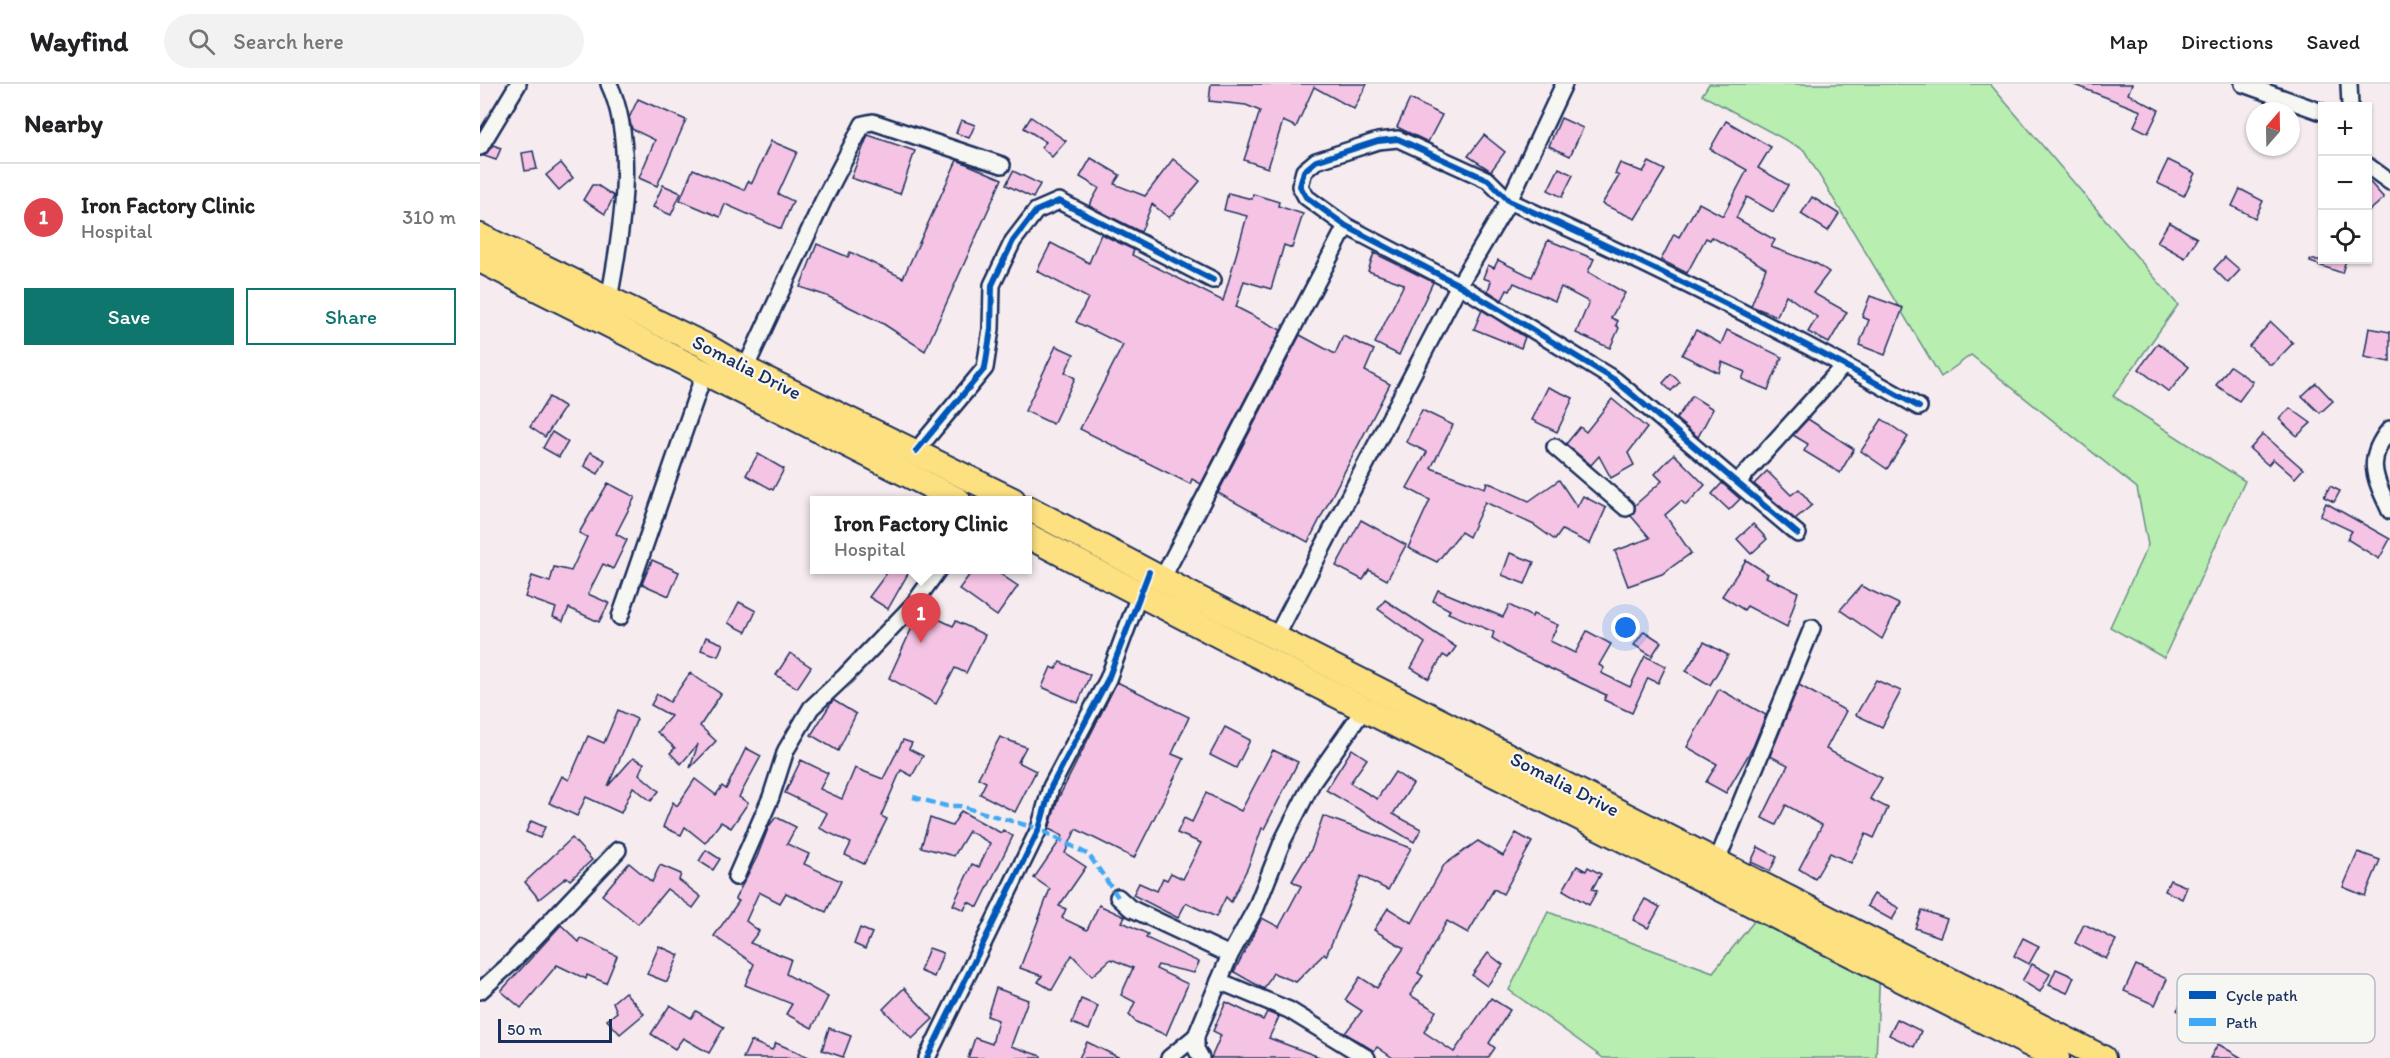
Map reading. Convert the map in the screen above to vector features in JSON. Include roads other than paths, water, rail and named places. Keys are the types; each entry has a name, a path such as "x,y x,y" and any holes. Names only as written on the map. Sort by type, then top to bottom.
{"main road":[{"name":"Somalia Drive","path":"480,236 704,345 745,369 916,451 1003,496"},
{"name":"Somalia Drive","path":"480,260 705,371 948,496"},
{"name":"Somalia Drive","path":"1032,510 1364,709 2057,1058"},
{"name":"Somalia Drive","path":"1032,538 1150,582 1276,637 2103,1058"}],"street":[{"path":"480,147 518,84"},
{"path":"609,84 623,124 622,231 609,299"},
{"path":"1276,637 1459,285 1509,201 1564,84"},
{"path":"2243,84 2318,111"},
{"path":"2349,84 2350,102"},
{"path":"745,369 823,201 864,124 873,122 1002,165"},
{"path":"1798,534 1615,380 1459,285 1346,226 1306,197 1300,186 1304,171 1316,161 1378,141 1398,139 1488,180 1509,201 1674,278 1845,365 1919,407"},
{"path":"2372,169 2390,182"},
{"path":"916,451 985,368 991,329 992,285 1013,241 1036,211 1059,201 1213,280"},
{"path":"927,1058 1039,829 1051,787 1108,679 1150,582 1346,226"},
{"path":"1738,482 1845,365"},
{"path":"620,617 705,371"},
{"path":"2390,429 2374,455 2373,473 2390,511"},
{"path":"1555,447 1626,508"},
{"path":"736,877 771,797 786,750 811,708 913,605 935,574"},
{"path":"1717,861 1812,628"},
{"path":"1201,1058 1196,1049 1196,1036 1230,955 1256,908 1283,840 1312,783 1364,709"},
{"path":"480,991 510,964 618,850"},
{"path":"1118,897 1130,908 1230,955"},
{"path":"1219,981 1289,1010 1367,1058"},
{"path":"1169,1058 1196,1036"}],"place":[{"name":"Iron Factory Clinic","path":"921,643"}]}
